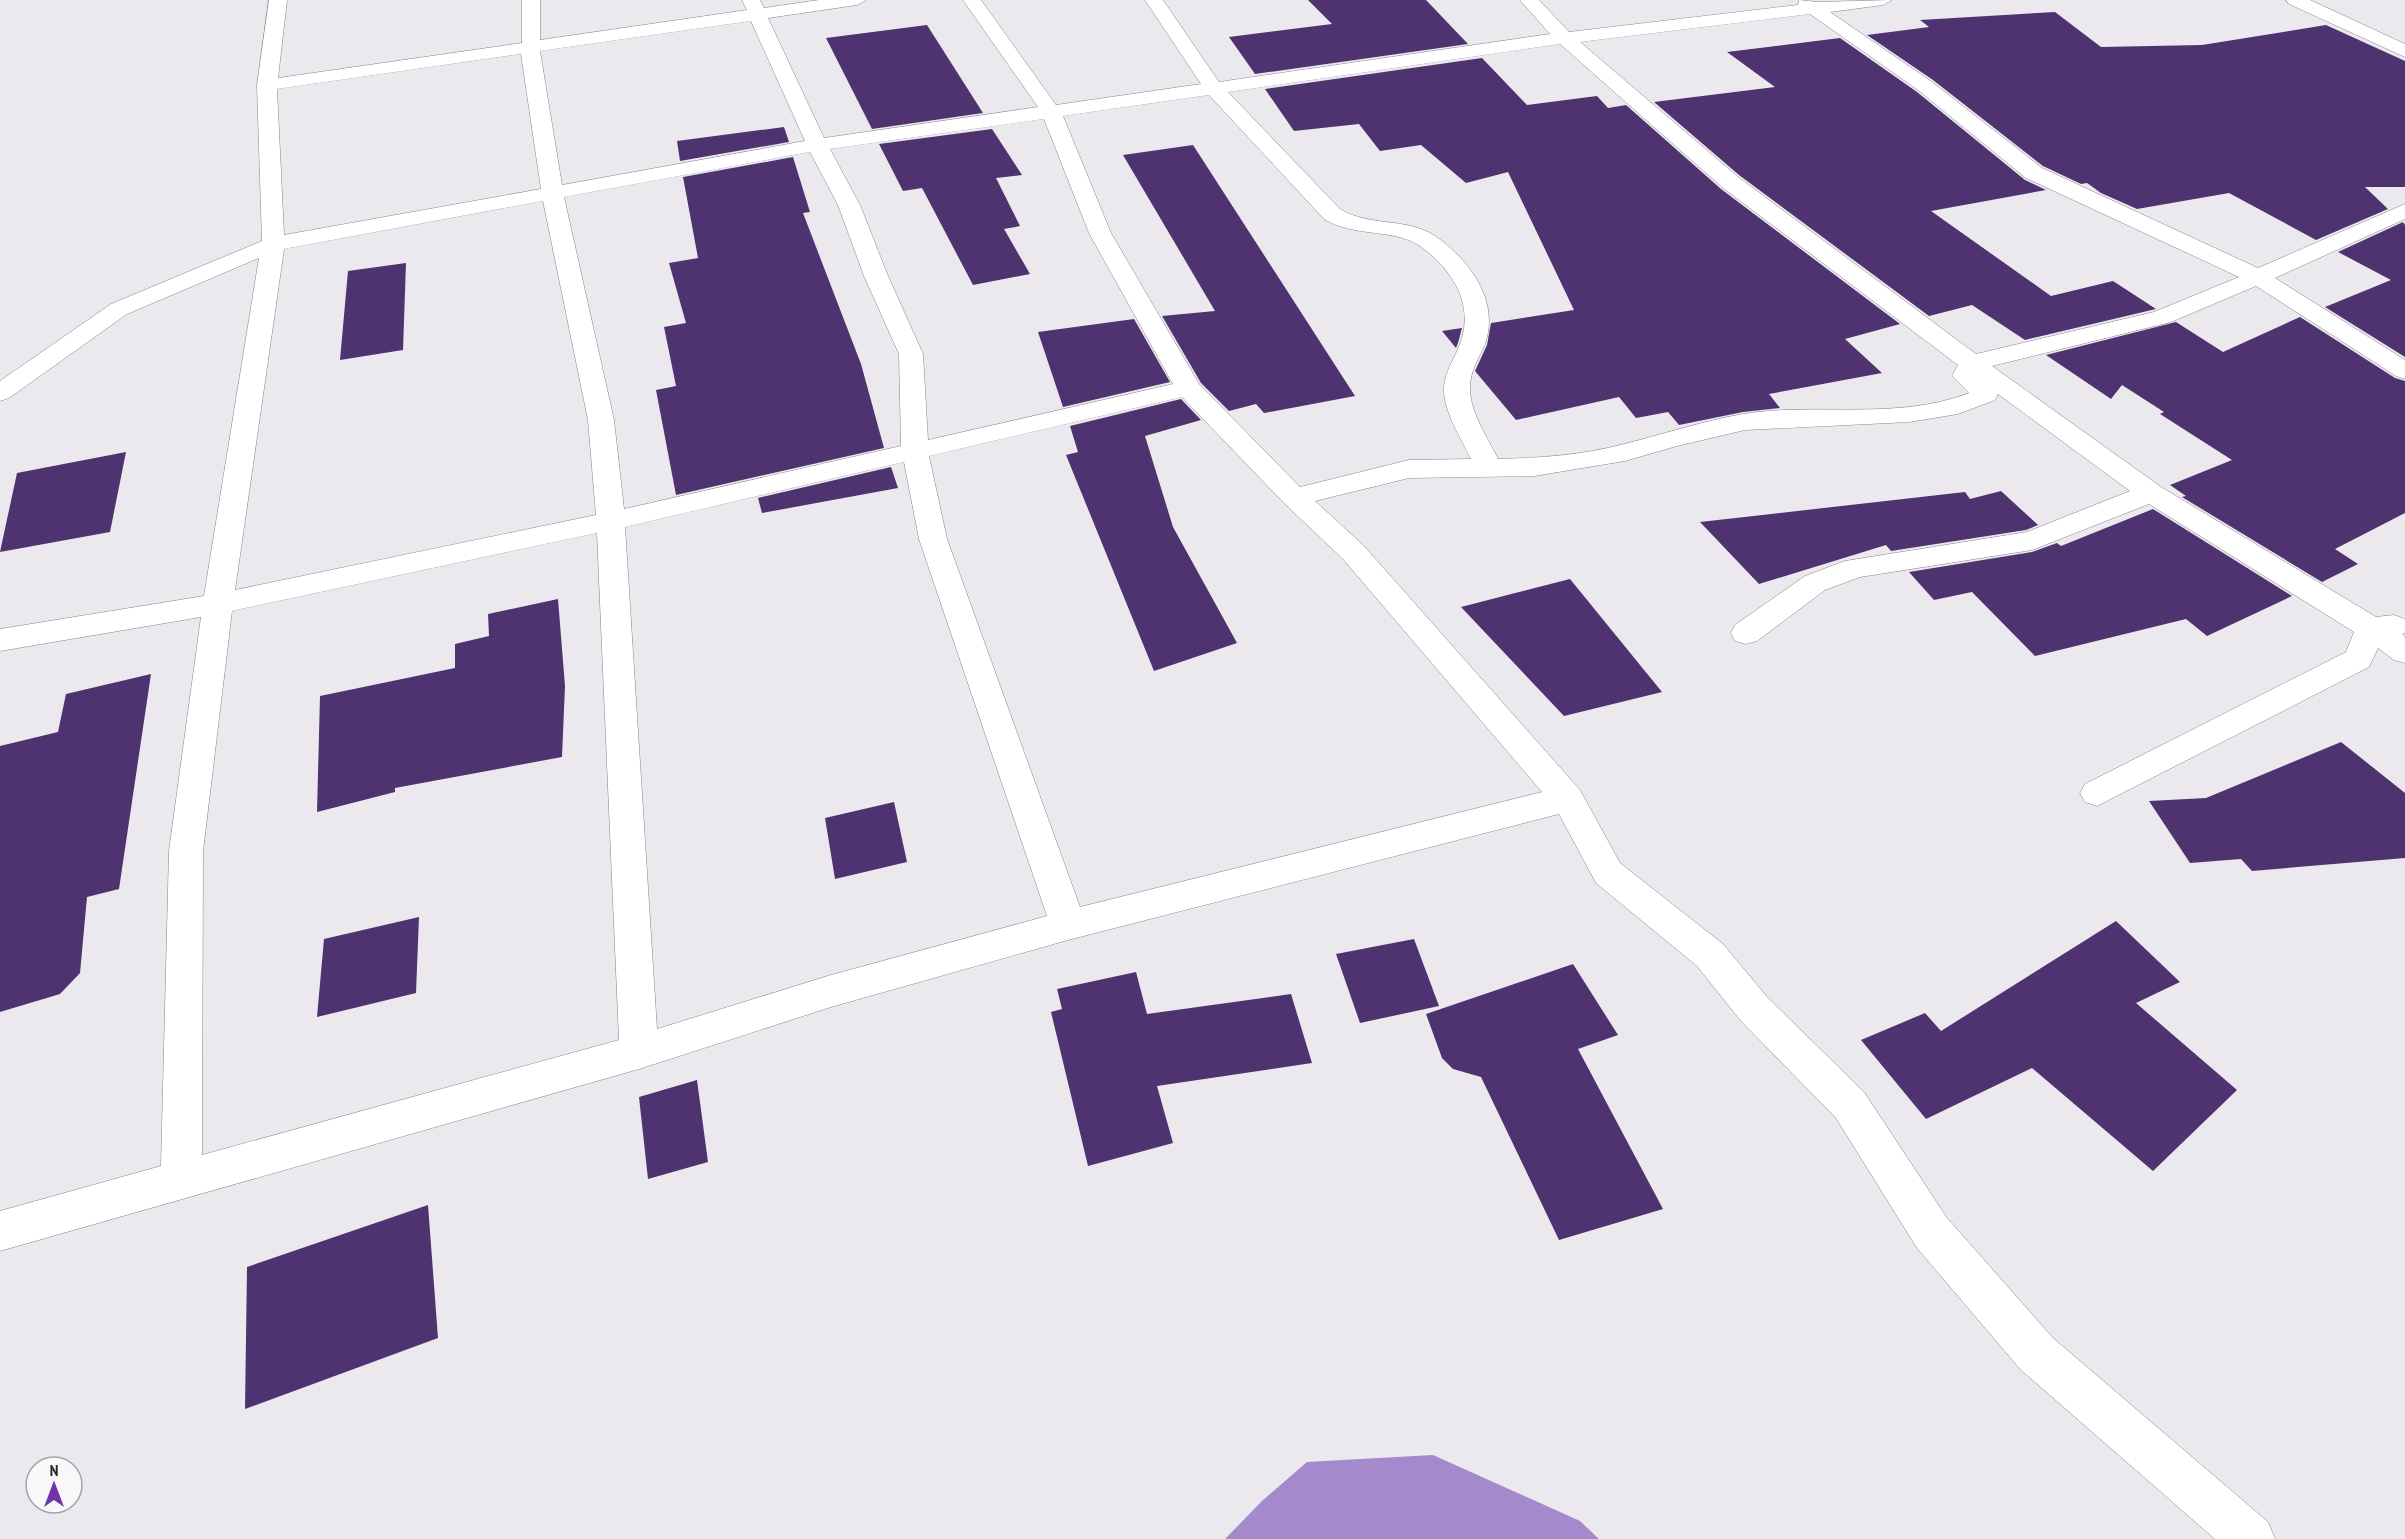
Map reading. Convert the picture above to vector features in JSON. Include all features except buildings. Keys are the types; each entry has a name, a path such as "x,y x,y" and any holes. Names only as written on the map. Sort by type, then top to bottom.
{"street":[{"path":"181,1180 186,851 218,604 273,244 267,85 278,0"},
{"path":"531,0 531,62 553,195 601,420 611,521 639,1052"},
{"path":"267,85 532,47 754,7 857,0"},
{"path":"972,0 1051,112 1100,233 1188,388 1294,497 1353,552 1568,799 1608,873 1710,955 1754,1009 1850,1105 1932,1233 2037,1354 2251,1539"},
{"path":"1154,0 1214,89 1332,214 1345,224 1401,231 1418,236 1445,255 1471,286 1479,311 1475,339 1461,372 1457,392 1489,469"},
{"path":"1529,0 1564,38 1730,182 1972,363 2151,493 2371,628 2405,652"},
{"path":"0,393 119,309 273,244 553,195 817,145 1564,38 1808,5 1882,0"},
{"path":"2295,0 2405,51"},
{"path":"1808,5 1924,86 2034,173 2258,277 2405,371"},
{"path":"754,7 817,145 849,205 876,276 911,354 915,452 933,539 1068,925"},
{"path":"1294,497 1409,469 1534,467 1625,453 1670,439 1745,422 1870,417 1958,406 1986,396 1965,376 1972,363 2162,317 2405,211"},
{"path":"0,640 218,604 611,521 1188,388"},
{"path":"1746,633 1815,583 1855,568 2032,541 2151,493"},
{"path":"2371,628 2405,624"},
{"path":"2097,793 2358,659 2371,628"},
{"path":"0,1232 639,1052 831,991 1068,925 1568,799"}],"shaded area":[{"path":"1433,1455 1580,1521 1599,1539 1225,1539 1262,1501 1307,1462"}]}
